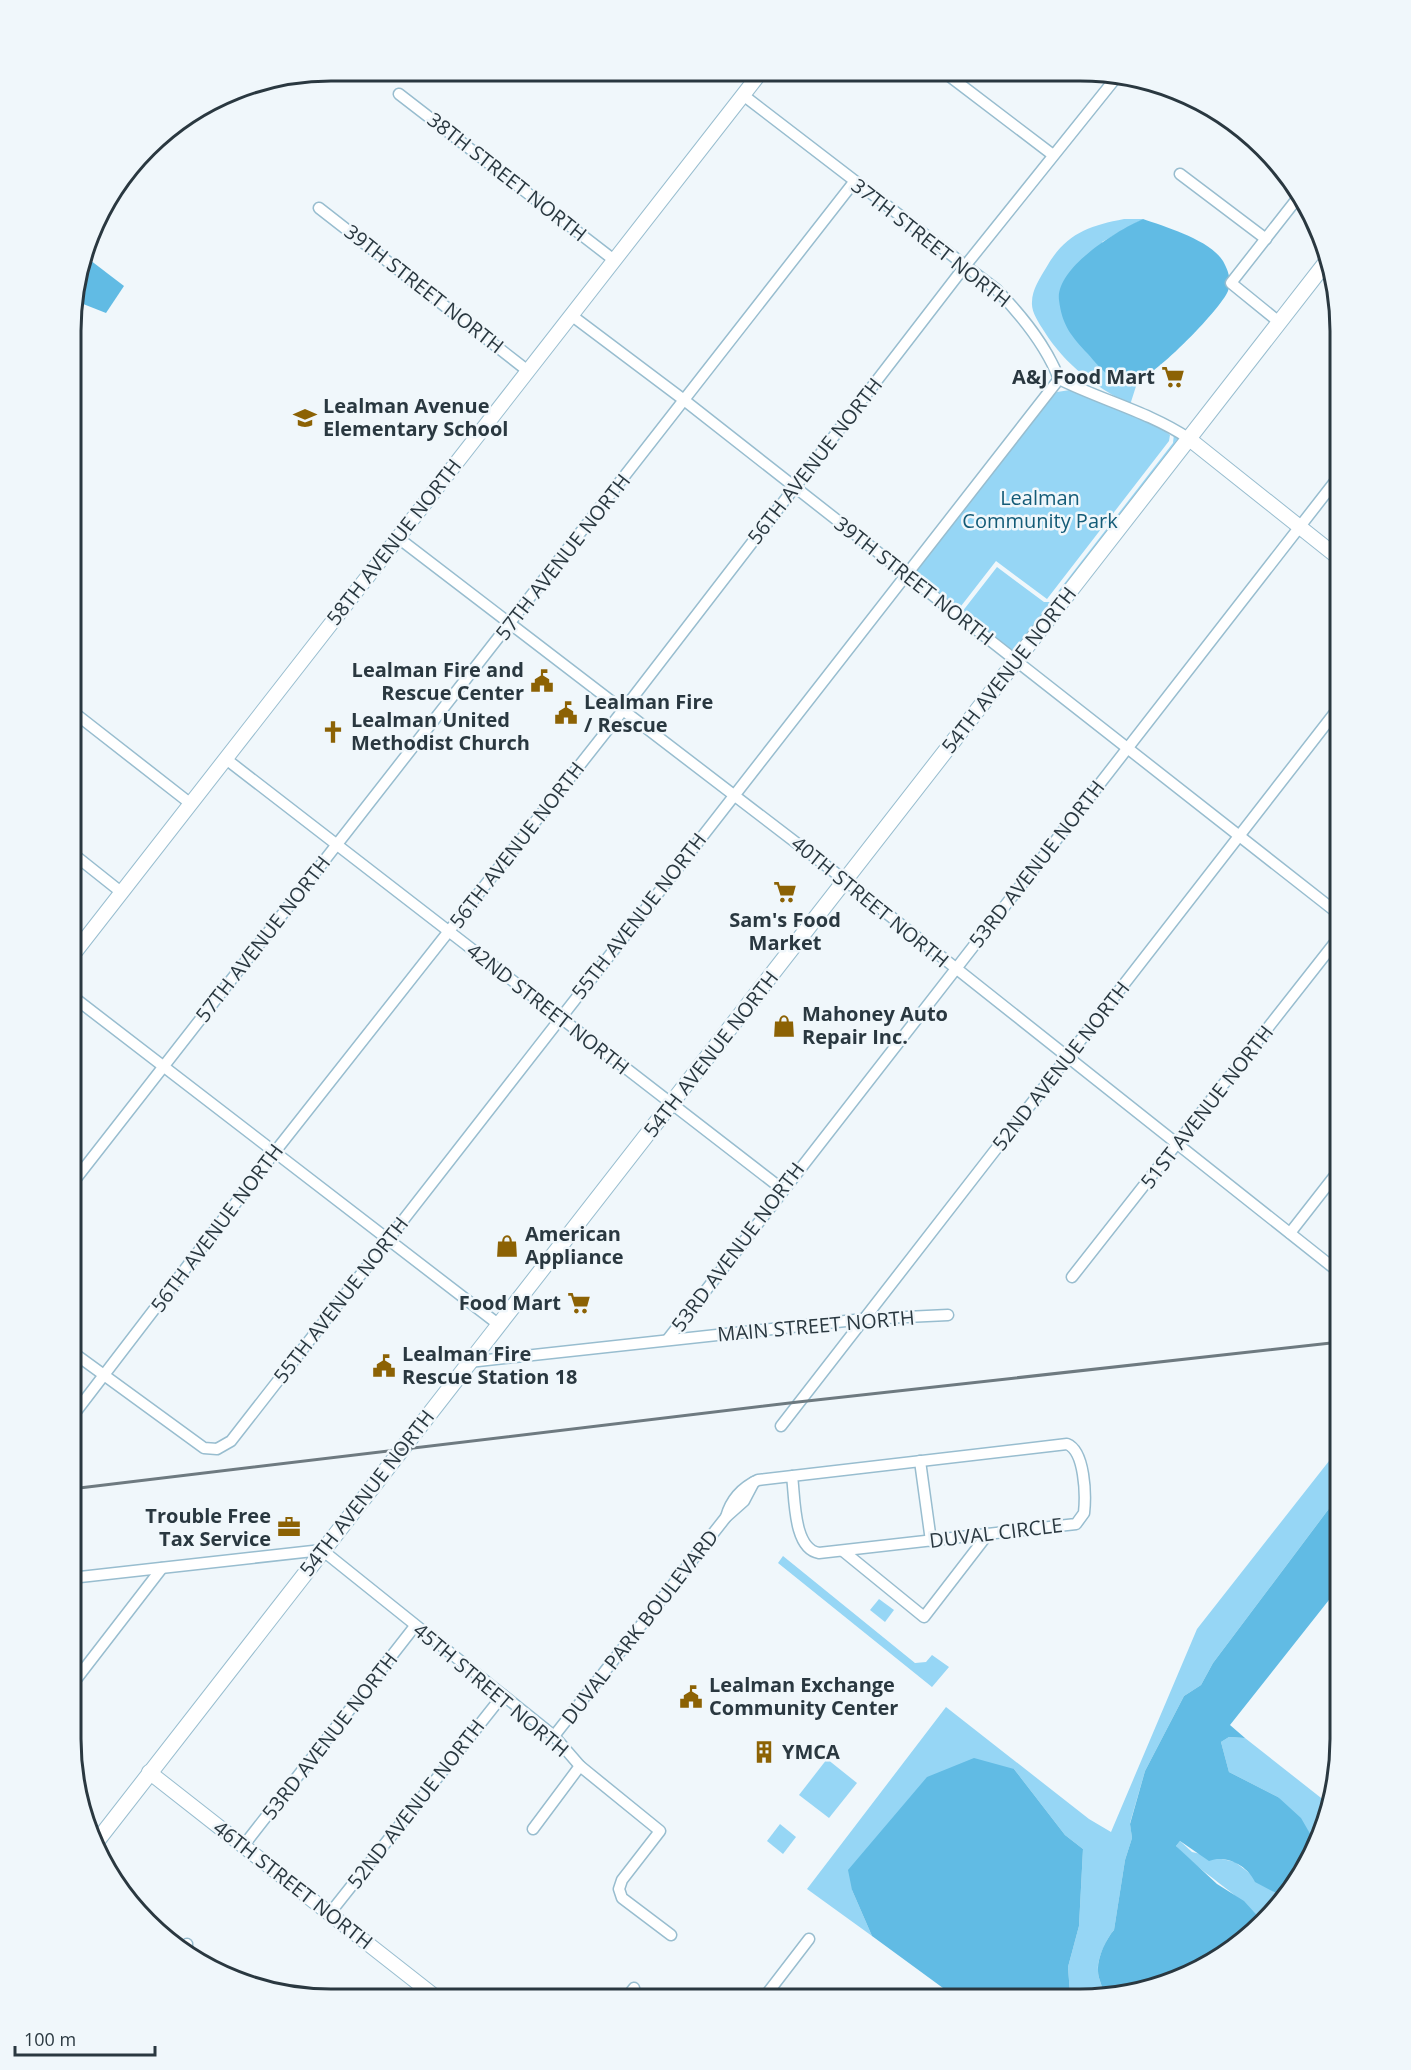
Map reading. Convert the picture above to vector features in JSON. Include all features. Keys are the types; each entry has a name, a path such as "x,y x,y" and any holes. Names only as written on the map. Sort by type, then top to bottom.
{"main road":[{"name":"54TH AVENUE NORTH","path":"101,1836 498,1324 846,882 1321,268"}],"street":[{"name":"58TH AVENUE NORTH","path":"81,944 755,81"},
{"path":"956,81 1053,155"},
{"name":"56TH AVENUE NORTH","path":"81,1405 274,1153 624,709 965,266 1112,83"},
{"name":"38TH STREET NORTH","path":"399,94 614,260"},
{"name":"37TH STREET NORTH","path":"743,95 997,290 1019,313 1053,364 1059,379"},
{"path":"1180,174 1266,239"},
{"name":"57TH AVENUE NORTH","path":"81,1172 854,182"},
{"path":"1279,322 1231,283 1295,202"},
{"name":"39TH STREET NORTH","path":"319,208 528,370"},
{"name":"39TH STREET NORTH","path":"571,315 684,400 1330,907"},
{"path":"1059,379 1088,394 1163,421 1188,438 1330,551"},
{"name":"55TH AVENUE NORTH","path":"104,1376 204,1448 217,1449 231,1441 1059,379"},
{"name":"53RD AVENUE NORTH","path":"668,1339 782,1189 1330,488"},
{"name":"40TH STREET NORTH","path":"397,537 624,709 846,882 1330,1265"},
{"path":"81,718 191,804"},
{"name":"52ND AVENUE NORTH","path":"781,1426 1330,719"},
{"name":"42ND STREET NORTH","path":"226,759 782,1189"},
{"path":"81,860 121,892"},
{"name":"51ST AVENUE NORTH","path":"1072,1276 1177,1146 1330,949"},
{"path":"81,1003 498,1324"},
{"path":"1290,1233 1330,1182"},
{"name":"MAIN STREET NORTH","path":"469,1362 864,1319 948,1315"},
{"path":"81,1359 104,1376"},
{"name":"DUVAL CIRCLE","path":"756,1481 792,1476 1063,1444 1072,1447 1079,1456 1085,1504 1082,1519 1076,1524 843,1551 813,1552 802,1542 792,1476"},
{"path":"920,1461 931,1540"},
{"name":"DUVAL PARK BOULEVARD","path":"554,1736 726,1517 735,1496 756,1481"},
{"path":"843,1551 924,1617 988,1534"},
{"path":"81,1577 322,1550"},
{"name":"45TH STREET NORTH","path":"322,1550 554,1736 580,1766 660,1831 621,1880 619,1889 622,1898 671,1935"},
{"path":"81,1673 162,1568"},
{"name":"53RD AVENUE NORTH","path":"244,1845 415,1626"},
{"name":"52ND AVENUE NORTH","path":"330,1913 503,1695"},
{"path":"533,1829 580,1766"},
{"name":"46TH STREET NORTH","path":"149,1772 426,1989"},
{"path":"771,1989 809,1939"}],"green space":[{"path":"1124,219 1143,219 1102,242 1134,383 1138,380 1130,405 1104,390 1071,365 1044,331 1032,306 1033,293 1037,284 1053,256 1061,247 1079,233"},
{"name":"Lealman Community Park","path":"1070,390 1161,428 1170,435 1169,441 1047,599 996,561 958,610 911,573 1050,399 1057,392"},
{"path":"1174,434 1181,439 1015,653 962,612 997,567 1044,602 1050,602 1173,443"},
{"path":"1330,1460 1330,1507 1213,1663 1201,1685 1184,1696 1145,1771 1130,1823 1132,1838 1125,1860 1114,1930 1105,1944 1099,1961 1098,1974 1102,1988 1070,1989 1068,1967 1079,1926 1083,1849 1065,1835 1014,1769 852,1890 872,1936 807,1889 946,1707 1089,1819 1111,1832 1197,1629"},
{"path":"783,1556 915,1663 926,1662 932,1655 949,1667 932,1687 778,1563"},
{"path":"879,1599 894,1610 885,1622 870,1610"},
{"path":"1229,1737 1245,1738 1322,1799 1310,1837 1278,1797 1229,1772 1221,1742"},
{"path":"827,1759 857,1783 829,1818 799,1795"},
{"path":"780,1824 796,1837 783,1854 767,1841"},
{"path":"1180,1841 1192,1852 1235,1862 1277,1892 1257,1916 1176,1846"}],"shaded area":[{"path":"1143,219 1187,235 1217,253 1228,272 1230,283 1223,300 1184,344 1153,371 1131,383 1118,380 1106,373 1077,341 1068,330 1059,300 1060,288 1077,263 1104,241"},
{"path":"91,261 124,286 106,313 83,304"},
{"path":"1330,1507 1330,1599 1230,1725 1245,1738 1229,1737 1221,1742 1229,1772 1278,1797 1301,1818 1311,1835 1304,1850 1277,1892 1255,1882 1242,1866 1229,1860 1209,1861 1180,1841 1176,1846 1217,1884 1244,1901 1257,1916 1219,1947 1176,1970 1129,1984 1102,1988 1098,1974 1099,1960 1114,1930 1125,1860 1132,1838 1130,1824 1145,1771 1184,1696 1201,1685 1213,1663"},
{"path":"974,1758 1014,1769 1065,1835 1083,1849 1079,1926 1068,1967 1070,1989 944,1989 872,1936 852,1890 848,1870 927,1777"}],"railway":[{"path":"81,1488 798,1402 1330,1343"}],"place":[{"name":"A&J Food Mart","path":"1173,377"},
{"name":"Lealman Avenue Elementary School","path":"305,418"},
{"name":"Lealman Fire and Rescue Center","path":"542,681"},
{"name":"Lealman Fire / Rescue","path":"566,713"},
{"name":"Lealman United Methodist Church","path":"333,732"},
{"name":"Sam's Food Market","path":"785,892"},
{"name":"Mahoney Auto Repair Inc.","path":"784,1026"},
{"name":"American Appliance","path":"507,1246"},
{"name":"Food Mart","path":"579,1303"},
{"name":"Lealman Fire Rescue Station 18","path":"384,1366"},
{"name":"Trouble Free Tax Service","path":"289,1527"},
{"name":"Lealman Exchange Community Center","path":"691,1697"},
{"name":"YMCA","path":"764,1752"}]}
